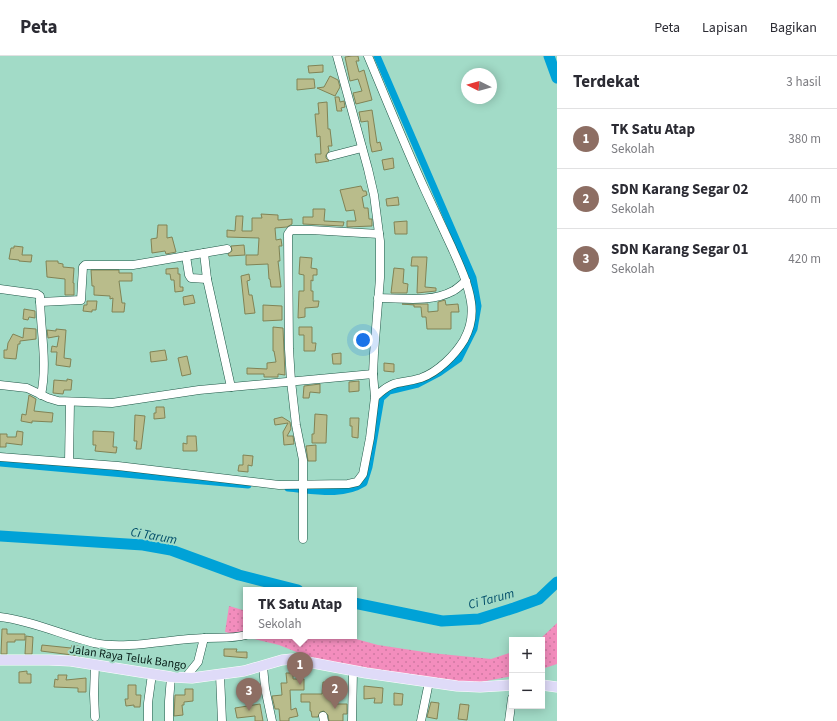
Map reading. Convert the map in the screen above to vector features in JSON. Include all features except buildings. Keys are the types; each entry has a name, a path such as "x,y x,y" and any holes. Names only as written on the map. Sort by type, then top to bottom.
{"main road":[{"name":"Jalan Raya Teluk Bango","path":"0,660 49,660 95,665 171,677 192,678 244,671 292,658 353,671 468,687 509,685"},
{"path":"545,685 557,687"}],"street":[{"path":"0,457 118,466 280,485 342,485 354,483 360,478 363,474 370,438 375,397 373,374 380,260 379,234 374,195 337,56"},
{"path":"368,56 466,281 472,312 471,321 464,340 453,354 430,374 421,378 392,384 375,397"},
{"path":"331,156 362,148"},
{"path":"303,539 303,460 296,425 291,381 288,303 288,232 291,230 311,230 379,234"},
{"path":"40,302 81,300 83,267 85,264 133,265 227,249"},
{"path":"204,253 207,279 231,387"},
{"path":"186,256 189,276 191,278 207,279"},
{"path":"378,298 428,298 440,296 453,291 466,281"},
{"path":"0,289 39,295 44,366 41,395"},
{"path":"0,385 27,388 52,400 112,403 231,387 373,374"},
{"path":"69,462 70,402"},
{"path":"0,617 26,621 70,636 103,644 147,643 243,636"},
{"path":"185,678 198,662 204,638"},
{"path":"95,665 94,694 96,717"},
{"path":"263,666 265,688 272,721"},
{"path":"352,721 353,671"},
{"path":"148,721 148,703 152,674"},
{"path":"220,675 222,721"},
{"path":"169,721 168,701 171,677"},
{"path":"421,721 429,682"},
{"path":"509,721 511,709"}],"shaded area":[{"path":"229,606 243,610 243,636 225,632"},
{"path":"557,623 557,664 545,668 545,637 542,637"},
{"path":"254,639 356,639 378,645 431,653 491,659 509,653 509,677 470,684 324,663 279,645"}],"waterway":[{"path":"288,488 327,492 346,490 364,483 369,467 381,398 389,391 418,384 439,373 459,359 474,329 478,306 473,278 377,56"},
{"name":"Ci Tarum","path":"549,56 557,78"},
{"path":"0,463 248,485"},
{"name":"Ci Tarum","path":"0,536 143,545 171,550 239,575 286,587"},
{"name":"Ci Tarum","path":"357,604 442,621 479,619 539,599 557,582"}],"place":[{"name":"TK Satu Atap","path":"300,685"},
{"name":"SDN Karang Segar 02","path":"335,709"},
{"name":"SDN Karang Segar 01","path":"249,711"}]}
